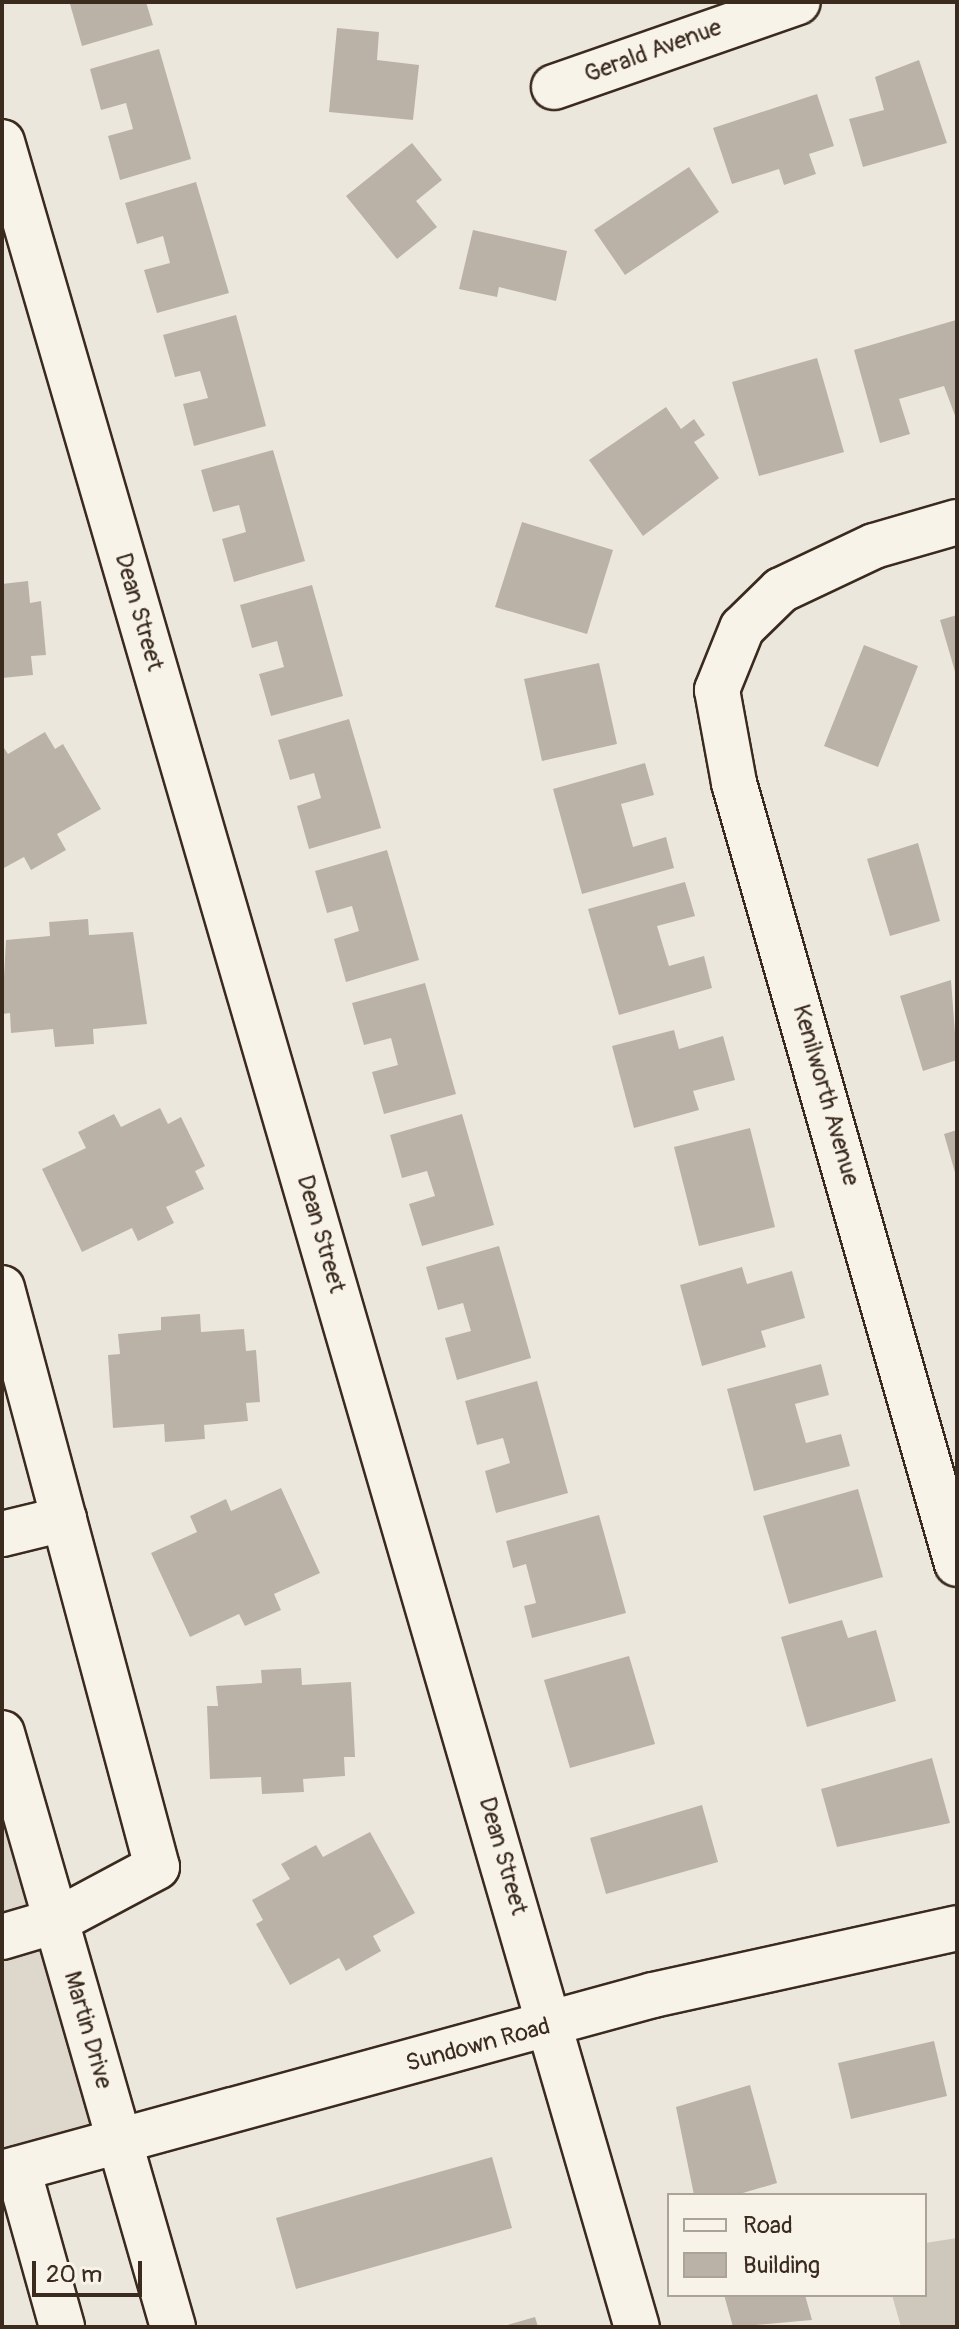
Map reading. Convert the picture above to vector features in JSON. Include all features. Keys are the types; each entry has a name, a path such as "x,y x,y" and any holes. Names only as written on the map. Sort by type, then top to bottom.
{"street":[{"name":"Gerald Avenue","path":"554,87 798,2"},
{"name":"Dean Street","path":"2,142 553,2025 637,2327"},
{"name":"Kenilworth Avenue","path":"957,522 874,546 781,590 742,628 717,690 734,783 957,1564"},
{"path":"2,1288 157,1867 56,1921 2,1937"},
{"path":"2,1534 64,1519"},
{"name":"Martin Drive","path":"2,1733 173,2327"},
{"name":"Sundown Road","path":"10,2171 553,2025 653,1995 957,1928"},
{"path":"10,2171 62,2327"}],"shaded area":[{"path":"2,1733 108,2134 2,2164"},
{"path":"957,2238 957,2327 901,2327 893,2297 927,2297 927,2243"}],"building":[{"path":"146,2 153,25 82,46 70,4"},
{"path":"337,28 379,32 377,60 419,65 413,120 329,112"},
{"path":"159,49 191,159 120,180 108,136 133,129 126,103 101,110 90,69"},
{"path":"919,60 947,143 863,167 849,119 884,110 875,77"},
{"path":"817,94 834,146 809,154 816,174 784,185 779,169 732,184 713,128"},
{"path":"412,143 442,180 416,201 437,227 397,259 346,196"},
{"path":"689,167 719,212 625,275 594,230"},
{"path":"196,182 229,293 157,313 144,270 170,263 163,236 137,244 125,203"},
{"path":"473,230 567,251 556,301 499,287 497,297 459,289"},
{"path":"236,315 266,426 194,446 183,404 208,398 200,371 175,377 163,335"},
{"path":"956,320 957,421 944,386 899,399 910,434 880,443 854,350"},
{"path":"817,358 844,452 759,476 732,382"},
{"path":"666,407 681,429 694,419 705,435 694,442 719,478 643,536 589,460"},
{"path":"273,450 305,561 234,582 222,539 246,532 239,505 213,512 201,470"},
{"path":"522,522 613,550 587,634 495,607"},
{"path":"28,581 30,603 41,601 46,655 31,656 33,675 2,678 2,584"},
{"path":"312,585 343,696 271,716 259,674 284,667 277,641 252,648 240,605"},
{"path":"957,615 957,675 956,675 940,620"},
{"path":"864,645 918,666 878,767 824,746"},
{"path":"599,663 617,744 542,761 524,679"},
{"path":"349,719 381,828 309,849 297,806 321,798 314,773 290,780 278,740"},
{"path":"45,732 55,749 63,744 101,809 57,834 66,850 31,870 24,857 2,869 2,745 8,754"},
{"path":"645,763 654,795 621,804 633,847 666,837 674,868 582,894 553,789"},
{"path":"918,843 940,921 890,936 867,859"},
{"path":"387,850 419,960 346,982 334,939 359,931 352,906 327,913 315,871"},
{"path":"685,882 695,916 657,926 669,966 704,956 712,988 619,1015 588,909"},
{"path":"88,919 89,935 133,932 147,1024 93,1029 94,1044 55,1047 53,1029 11,1033 10,1013 2,1014 6,940 50,936 49,922"},
{"path":"951,980 957,1060 923,1071 900,996"},
{"path":"425,983 456,1094 384,1114 372,1072 398,1065 391,1038 364,1045 352,1003"},
{"path":"674,1030 679,1049 723,1036 735,1080 693,1091 699,1110 634,1128 612,1046"},
{"path":"160,1108 168,1124 181,1117 205,1166 195,1171 204,1189 166,1207 174,1223 138,1241 132,1228 82,1252 42,1169 86,1148 78,1132 114,1114 121,1127"},
{"path":"462,1114 494,1225 422,1246 409,1204 435,1196 427,1171 402,1178 390,1135"},
{"path":"750,1128 775,1227 699,1246 674,1147"},
{"path":"957,1130 957,1176 956,1176 944,1134"},
{"path":"499,1246 531,1358 457,1380 445,1338 471,1331 463,1303 438,1310 426,1267"},
{"path":"742,1267 747,1284 792,1271 805,1318 761,1331 766,1347 702,1366 680,1285"},
{"path":"200,1314 201,1332 244,1329 246,1351 256,1350 260,1402 246,1403 248,1421 204,1425 205,1439 165,1442 164,1424 113,1428 108,1355 120,1354 118,1334 161,1330 161,1317"},
{"path":"821,1364 829,1395 795,1404 806,1443 841,1434 850,1466 754,1491 727,1389"},
{"path":"537,1381 568,1493 496,1513 485,1471 510,1463 503,1438 477,1445 465,1401"},
{"path":"281,1488 320,1573 274,1594 281,1610 245,1626 239,1614 190,1637 151,1553 197,1532 190,1516 226,1499 231,1511"},
{"path":"858,1489 883,1577 789,1604 763,1516"},
{"path":"599,1515 626,1613 532,1638 524,1606 536,1603 526,1564 513,1568 506,1541"},
{"path":"842,1620 848,1638 876,1630 896,1701 807,1727 781,1637"},
{"path":"629,1656 655,1744 570,1768 544,1680"},
{"path":"301,1668 302,1685 351,1682 355,1757 344,1757 345,1776 303,1779 304,1792 262,1794 261,1777 210,1779 207,1706 218,1706 216,1686 262,1683 261,1670"},
{"path":"932,1758 950,1823 837,1847 821,1789"},
{"path":"702,1805 718,1862 606,1894 590,1838"},
{"path":"370,1832 415,1913 373,1936 381,1951 346,1971 339,1958 290,1985 256,1924 263,1920 252,1900 290,1879 281,1864 316,1845 323,1857"},
{"path":"934,2041 947,2096 851,2119 838,2063"},
{"path":"750,2085 777,2183 743,2193 694,2193 676,2107"},
{"path":"492,2157 512,2228 296,2289 276,2218"},
{"path":"725,2297 806,2297 812,2320 733,2327"},
{"path":"535,2317 538,2327 504,2327 504,2326"}]}
